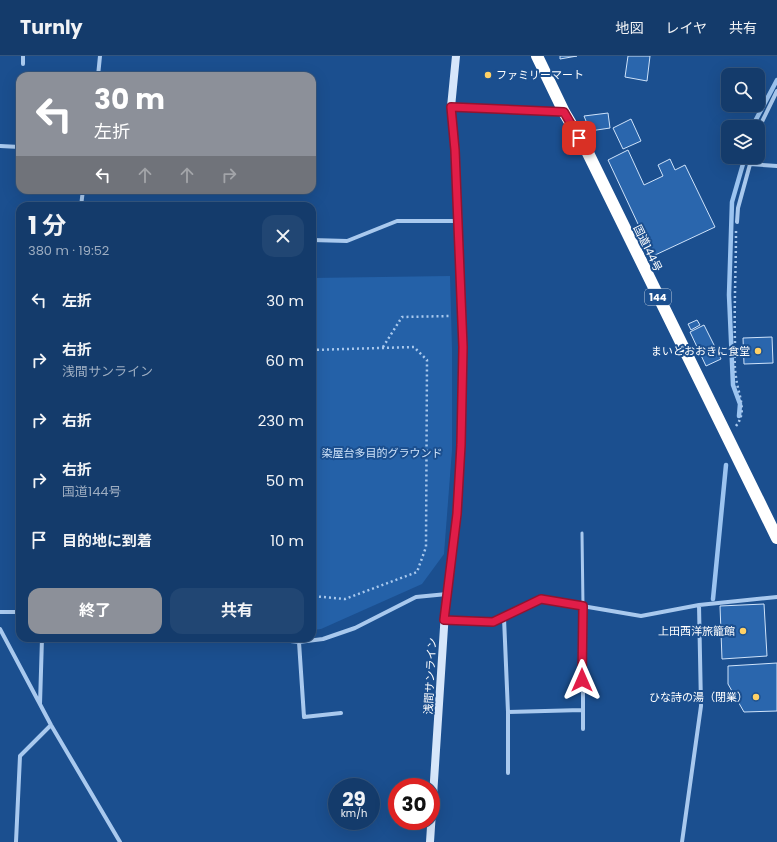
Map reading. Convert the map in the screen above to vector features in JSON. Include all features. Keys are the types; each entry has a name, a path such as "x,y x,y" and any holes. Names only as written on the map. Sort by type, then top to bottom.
{"highway":[{"name":"国道144号","path":"537,56 564,112 587,151 777,538"}],"street":[{"path":"23,56 23,64"},
{"path":"98,72 100,56"},
{"name":"浅間サンライン","path":"430,842 444,620 457,514 461,445 462,316 451,107 456,56"},
{"path":"763,120 777,92"},
{"path":"451,107 564,112"},
{"path":"0,146 16,147"},
{"path":"736,222 738,208 750,164 777,166"},
{"path":"316,240 347,241 397,221 458,222"},
{"path":"316,640 323,639 355,628 416,597 447,594"},
{"path":"444,620 493,622 541,599 641,616 699,605 777,597"},
{"path":"682,842 700,706 699,605"},
{"path":"583,606 583,729"},
{"path":"0,612 16,612"},
{"path":"504,618 508,712 508,773"},
{"path":"0,629 51,725 120,842"},
{"path":"40,705 42,642"},
{"path":"299,642 304,717 341,713"},
{"path":"508,712 582,710"},
{"path":"16,842 20,756 51,725"}],"lane":[{"path":"582,533 583,606"}],"path":[{"path":"736,222 736,274 734,296 736,377 742,402 742,418"},
{"path":"382,348 402,317 462,316"},
{"path":"316,350 414,347 428,360 426,547 417,572 345,599 316,596"}],"green space":[{"name":"染屋台多目的グラウンド","path":"450,276 452,450 444,554 422,584 321,629 316,630 316,278"}],"building":[{"path":"560,56 577,56 560,59"},
{"path":"628,56 650,56 647,81 625,77"},
{"path":"608,113 610,128 590,131 584,116"},
{"path":"631,119 641,141 623,149 613,128"},
{"path":"628,150 644,185 663,176 658,165 670,159 675,170 685,165 715,227 653,256 608,160"},
{"path":"697,320 700,325 691,330 688,324"},
{"path":"704,325 721,359 706,366 690,332"},
{"name":"まいどおおきに食堂","path":"772,337 773,363 744,364 743,338"},
{"name":"上田西洋旅籠館","path":"764,604 767,656 722,659 720,606"},
{"name":"ひな詩の湯（閉業）","path":"777,663 777,711 744,712 728,684 728,666"}],"waterway":[{"path":"756,120 777,80"},
{"path":"739,416 740,404 733,385 729,295 732,202 743,164"},
{"path":"713,599 726,465"}],"place":[{"name":"ファミリーマート","path":"488,75"},
{"name":"まいどおおきに食堂","path":"758,351"},
{"name":"上田西洋旅籠館","path":"743,631"},
{"name":"ひな詩の湯（閉業）","path":"756,697"}],"route":[{"path":"579,138 564,112 451,107 455,150 463,347 461,445 457,514 444,620 493,622 541,599 583,606 582,680"}]}
